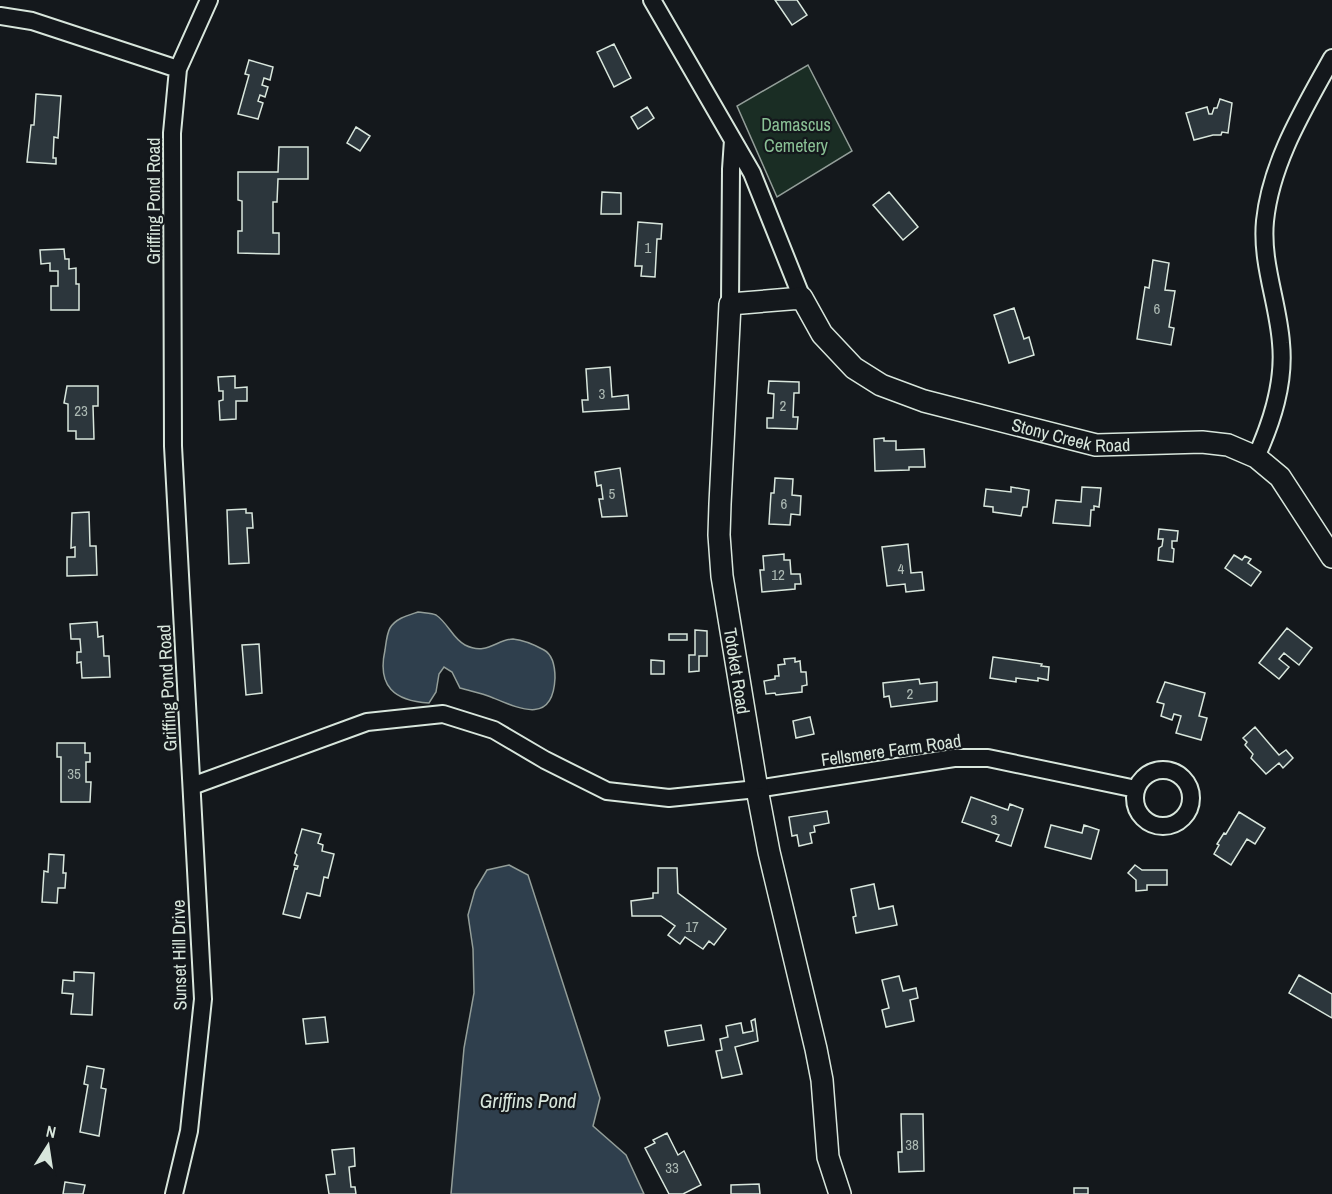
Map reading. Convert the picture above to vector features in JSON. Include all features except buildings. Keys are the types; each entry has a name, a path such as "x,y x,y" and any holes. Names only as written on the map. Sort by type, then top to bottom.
{"main road":[{"name":"Stony Creek Road","path":"802,298 822,334 854,368 881,385 924,401 1096,445 1202,442 1228,445 1256,457 1280,477 1332,557"},
{"path":"730,304 802,298"},
{"name":"Totoket Road","path":"730,304 720,493 720,554 757,789 769,852 816,1049 822,1080 828,1157 840,1194"}],"street":[{"name":"Griffing Pond Road","path":"192,786 173,446 172,133 178,69 209,0"},
{"name":"Stony Creek Road","path":"652,0 734,139 764,199 802,298"},
{"path":"0,16 32,21 178,69"},
{"path":"1256,457 1271,424 1281,368 1281,342 1265,251 1268,202 1277,166 1332,58"},
{"name":"Totoket Road","path":"730,304 731,169 734,139"},
{"path":"192,786 367,722 443,714 494,730 545,760 607,791 669,798 757,789"},
{"name":"Fellsmere Farm Road","path":"757,789 954,758 988,758 1136,789"},
{"name":"Sunset Hill Drive","path":"174,1194 189,1131 202,999 192,786"}],"green space":[{"name":"Damascus Cemetery","path":"808,65 852,151 777,197 737,106"}],"water":[{"path":"418,612 436,615 461,642 473,648 486,648 513,639 529,643 547,652 555,674 553,693 548,702 542,708 533,710 513,706 484,694 460,688 452,672 444,667 439,674 436,692 429,703 417,702 398,695 386,682 384,673 387,635 396,622"},
{"name":"Griffins Pond","path":"509,865 528,875 600,1098 593,1126 626,1155 644,1194 451,1194 464,1048 474,993 473,949 468,915 475,890 487,870"}]}
